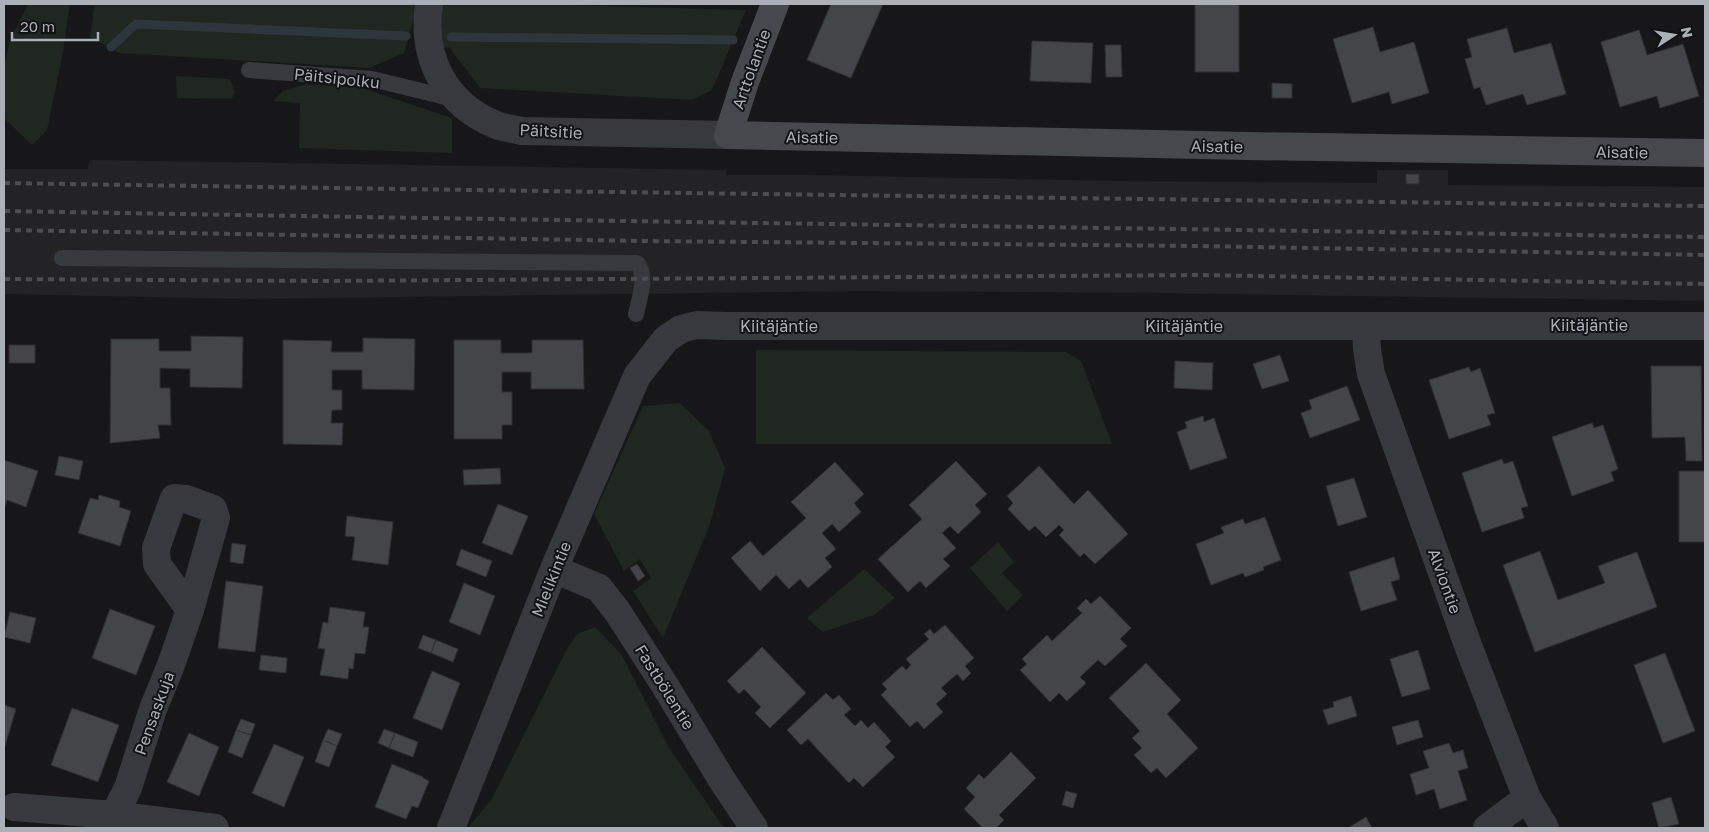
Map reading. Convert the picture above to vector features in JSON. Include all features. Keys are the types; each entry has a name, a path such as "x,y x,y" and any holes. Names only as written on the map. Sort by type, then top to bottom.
{"street":[{"name":"Päitsitie","path":"429,4 427,28 432,60 454,99 474,114 497,125 522,131 728,136"},
{"name":"Arttolantie","path":"728,136 745,82 775,4"},
{"name":"Aisatie","path":"728,136 1705,153"},
{"name":"Kiitäjäntie","path":"666,338 681,329 697,325 1705,326"},
{"name":"Alviontie","path":"1366,326 1371,374 1469,648 1527,798 1545,828"},
{"name":"Mielikintie","path":"451,828 554,570 637,376 666,338"},
{"name":"Fastbölentie","path":"554,570 599,588 617,611 754,828"},
{"name":"Pensaskuja","path":"114,815 128,788 153,709 190,610"},
{"path":"1488,828 1527,798"},
{"path":"14,807 114,815 215,828"}],"lane":[{"name":"Päitsipolku","path":"248,70 372,79 454,99"},
{"path":"62,258 636,263 640,267 642,278 636,314"}],"shaded area":[{"path":"28,4 70,4 63,52 47,130 32,145 4,118 4,65 10,41"},
{"path":"95,4 418,4 404,53 369,68 119,53 90,37"},
{"path":"439,4 530,4 746,10 712,90 691,100 480,88 449,47 437,50"},
{"path":"176,76 229,79 233,86 234,94 231,99 177,98"},
{"path":"306,84 362,88 452,118 452,153 299,148 300,103 273,101 283,91"},
{"path":"89,160 726,170 726,175 1377,183 1377,170 1448,170 1448,185 1705,187 1705,301 1159,293 861,291 248,299 4,294 4,169 88,169"},
{"path":"756,350 1066,352 1081,361 1112,444 756,444"},
{"path":"680,403 709,431 725,468 710,524 663,638 633,591 651,578 640,559 624,571 594,514 643,406"},
{"path":"998,542 1014,562 1002,573 1023,595 1007,611 970,568"},
{"path":"864,569 895,598 874,615 823,632 807,618"},
{"path":"595,627 622,655 669,748 724,828 468,828 491,800 566,651 577,634"}],"building":[{"path":"831,4 883,4 851,78 807,60"},
{"path":"1195,4 1239,4 1239,72 1195,72"},
{"path":"1373,27 1380,52 1414,42 1429,93 1392,104 1389,92 1352,103 1333,39"},
{"path":"1507,28 1514,53 1551,43 1566,94 1527,105 1523,94 1486,105 1480,87 1474,89 1465,59 1472,57 1467,39"},
{"path":"1639,30 1647,55 1683,44 1699,96 1660,108 1657,96 1620,107 1601,42"},
{"path":"1032,41 1093,43 1091,83 1030,81"},
{"path":"1105,45 1121,45 1122,77 1106,77"},
{"path":"1272,83 1292,84 1292,98 1272,98"},
{"path":"1406,174 1419,174 1419,184 1406,184"},
{"path":"191,336 243,337 242,388 190,387 190,369 160,368 160,388 170,388 171,425 158,425 160,438 110,443 111,339 159,339 159,351 191,351"},
{"path":"363,338 415,339 414,390 362,389 362,370 332,370 332,390 342,390 342,410 332,410 331,423 343,423 342,445 283,444 283,340 332,341 331,352 363,352"},
{"path":"454,340 501,340 501,353 532,353 532,340 583,340 584,389 531,389 531,372 502,372 502,392 512,392 512,425 502,425 502,439 454,439"},
{"path":"9,345 35,345 35,363 9,363"},
{"path":"1280,355 1289,381 1262,389 1253,364"},
{"path":"1175,361 1213,363 1212,390 1174,388"},
{"path":"1651,366 1701,366 1702,461 1686,461 1685,437 1652,438"},
{"path":"1469,367 1471,372 1480,368 1495,413 1487,415 1491,425 1449,439 1429,380"},
{"path":"1347,386 1360,420 1310,438 1301,413 1312,409 1309,400"},
{"path":"1203,416 1204,422 1214,418 1227,458 1190,470 1177,432 1187,428 1185,422"},
{"path":"1592,423 1594,428 1603,425 1618,469 1611,472 1614,481 1572,496 1552,437"},
{"path":"59,456 83,461 79,480 55,475"},
{"path":"1502,459 1504,464 1513,461 1528,506 1521,508 1524,518 1482,532 1462,473"},
{"path":"4,460 38,471 26,507 7,500 4,509"},
{"path":"956,461 987,494 975,505 981,512 958,534 950,526 942,533 956,548 943,559 950,566 926,588 920,581 908,592 878,559 922,519 909,505"},
{"path":"835,462 864,494 854,503 861,512 839,532 832,524 822,533 836,549 825,558 832,567 808,588 800,579 789,589 776,575 760,591 731,558 750,541 763,556 806,518 791,502"},
{"path":"1039,466 1074,504 1088,490 1128,534 1095,564 1084,553 1080,557 1059,535 1064,530 1059,525 1046,537 1035,526 1029,531 1008,509 1013,503 1007,496"},
{"path":"500,468 501,484 464,485 463,470"},
{"path":"1679,471 1705,471 1705,542 1679,542"},
{"path":"1354,478 1367,517 1338,526 1326,486"},
{"path":"99,495 120,501 119,507 131,511 120,546 78,533 90,498 98,500"},
{"path":"498,504 528,516 512,555 482,543"},
{"path":"347,516 393,522 388,565 352,560 355,537 345,536"},
{"path":"1265,517 1281,560 1263,567 1264,570 1245,577 1243,573 1211,585 1196,544 1224,533 1221,527 1243,519 1245,524"},
{"path":"232,543 246,545 243,564 230,562"},
{"path":"461,549 492,561 486,577 456,565"},
{"path":"1540,551 1558,600 1605,583 1598,566 1637,552 1657,607 1535,652 1503,565"},
{"path":"1394,557 1400,579 1391,582 1397,600 1361,611 1349,572"},
{"path":"637,564 645,576 638,581 630,568"},
{"path":"226,581 263,586 255,652 218,648"},
{"path":"464,583 495,596 480,635 449,622"},
{"path":"1100,596 1131,628 1120,639 1127,646 1105,666 1098,660 1080,677 1086,683 1067,701 1059,693 1050,702 1020,670 1027,664 1022,659 1047,635 1052,641 1082,613 1077,608 1086,599 1091,604"},
{"path":"330,607 365,612 363,627 369,627 365,654 355,653 353,669 349,668 348,679 320,675 325,649 318,648 323,622 328,623"},
{"path":"110,609 155,626 136,675 92,658"},
{"path":"10,612 36,618 30,643 4,637"},
{"path":"945,625 974,658 965,666 971,673 963,681 957,674 941,688 947,694 936,704 943,712 924,729 917,721 910,727 881,695 887,689 882,684 902,666 906,670 911,665 906,659 929,639 924,634 930,629 934,634"},
{"path":"423,635 436,640 431,653 418,648"},
{"path":"436,640 458,649 453,662 431,653"},
{"path":"762,647 806,693 770,728 755,713 761,707 744,689 739,694 727,681"},
{"path":"1418,650 1430,689 1402,697 1390,659"},
{"path":"1665,653 1695,731 1663,743 1634,665"},
{"path":"261,655 287,658 286,673 259,670"},
{"path":"1146,663 1181,700 1167,714 1198,748 1166,778 1157,768 1151,773 1134,755 1142,748 1132,738 1140,731 1109,698"},
{"path":"432,671 460,683 442,730 413,718"},
{"path":"826,693 833,700 839,695 851,709 844,715 855,726 861,720 868,728 874,722 891,741 885,747 895,757 863,787 854,778 849,783 808,739 801,745 787,730"},
{"path":"1351,696 1357,716 1328,725 1323,710 1334,707 1333,702"},
{"path":"4,705 16,709 4,749"},
{"path":"72,708 119,725 98,782 51,765"},
{"path":"241,719 255,724 251,735 236,730"},
{"path":"1418,720 1423,737 1397,745 1392,727"},
{"path":"328,729 342,734 337,746 323,740"},
{"path":"384,729 395,733 389,748 378,743"},
{"path":"236,730 251,735 242,758 228,752"},
{"path":"189,733 219,747 199,796 167,782"},
{"path":"395,733 418,742 413,757 389,748"},
{"path":"323,740 337,746 329,767 315,762"},
{"path":"1449,743 1453,753 1463,750 1468,768 1458,771 1467,800 1440,809 1434,789 1416,795 1410,774 1429,768 1423,751"},
{"path":"274,744 304,757 284,807 252,793"},
{"path":"1011,752 1036,778 999,815 1004,820 996,828 983,828 964,809 975,797 966,788 979,774 984,779"},
{"path":"392,764 429,781 418,808 412,806 406,819 375,807"},
{"path":"1066,791 1077,794 1073,808 1062,805"},
{"path":"1671,797 1679,824 1659,828 1652,803"},
{"path":"1366,817 1372,828 1348,828"}],"waterway":[{"path":"111,47 136,24 406,36"},
{"path":"451,37 733,40"}],"railway":[{"path":"4,183 1705,206"},
{"path":"4,211 1705,237"},
{"path":"4,230 642,241 1199,246 1705,255"},
{"path":"4,279 321,281 1200,275 1705,284"}]}
